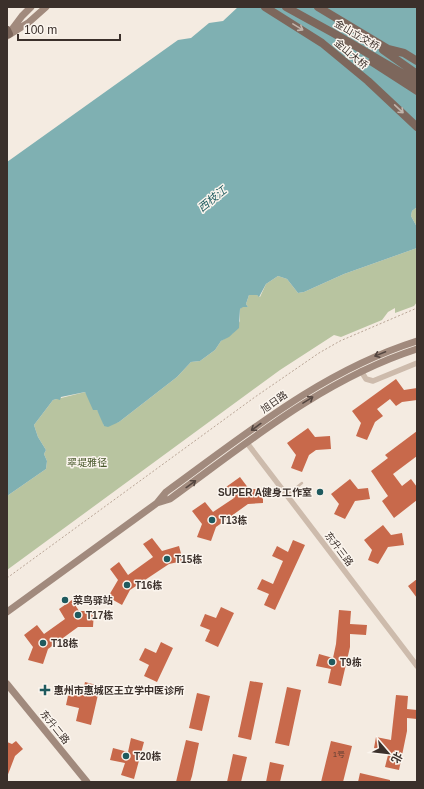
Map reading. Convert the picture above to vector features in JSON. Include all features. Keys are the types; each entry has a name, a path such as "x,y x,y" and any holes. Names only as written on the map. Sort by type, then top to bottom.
{"main road":[{"path":"8,33 31,7"},
{"path":"8,33 28,23 46,7"},
{"name":"金山大桥","path":"265,7 322,43 372,85 417,127"},
{"name":"金山立交桥","path":"286,7 417,82"},
{"name":"金山大桥","path":"318,7 388,49 404,53 417,61"},
{"name":"金山立交桥","path":"361,33 417,74"},
{"path":"335,34 348,47 417,92"},
{"path":"388,49 417,67"},
{"name":"旭日路","path":"7,612 157,503 166,492 313,388 376,356 417,341"},
{"name":"旭日路","path":"157,503 170,499 303,404 360,371 417,349"},
{"name":"东升二路","path":"7,684 87,782"}],"street":[{"path":"360,371 366,379 373,381 417,363"},
{"name":"东升三路","path":"247,443 417,666"}],"lane":[{"path":"286,496 302,483"}],"path":[{"path":"7,578 255,397 319,353 340,341 417,308"}],"green space":[{"path":"417,207 417,227 411,216 412,211"},
{"name":"翠堤雅径","path":"417,248 417,302 414,306 395,313 395,308 388,312 382,320 341,337 334,335 280,370 7,570 7,496 46,469 47,461 44,454 46,450 38,437 34,425 53,400 85,392 101,416 104,426 119,422 177,377 191,362 200,361 215,350 221,341 233,333 240,321 240,309 242,307 248,307 246,304 249,295 257,295 260,297 266,284 278,276 287,279 298,293 304,292 344,274"}],"water":[{"name":"西枝江","path":"238,7 417,7 417,207 412,211 411,216 417,227 417,248 344,274 304,292 298,293 287,279 278,276 266,284 259,297 257,295 249,295 246,304 248,307 243,307 240,309 239,328 229,337 221,341 215,350 200,361 191,362 177,377 119,422 108,427 104,426 97,410 93,410 85,392 61,397 60,400 53,400 34,425 38,437 46,450 44,454 47,461 46,469 7,496 7,162 178,40 191,38 209,23 223,21"}],"building":[{"path":"396,379 404,390 417,388 417,400 402,402 396,406 390,399 377,409 383,416 375,422 367,440 356,436 361,423 352,411"},
{"path":"308,428 315,437 330,436 331,449 316,450 309,455 302,472 291,468 296,455 287,443"},
{"path":"417,431 417,456 393,474 402,486 411,479 417,487 417,500 394,518 382,501 388,496 371,471 388,458 385,455"},
{"path":"240,477 249,489 263,489 263,503 248,504 216,527 211,541 197,537 202,524 192,511 205,502 213,512 234,498 226,487"},
{"path":"350,479 358,489 368,488 370,499 355,501 345,519 334,514 339,504 331,494"},
{"path":"383,525 391,535 402,533 404,545 388,547 378,564 368,560 372,550 364,540"},
{"path":"152,538 162,551 179,546 183,561 169,564 130,590 122,605 108,597 118,580 110,569 119,562 128,575 153,557 143,544"},
{"path":"293,540 305,545 275,610 264,605 269,594 257,589 262,579 273,584 283,561 272,556 277,546 288,552"},
{"path":"417,579 417,598 408,586"},
{"path":"72,600 79,611 94,611 93,627 78,627 48,649 43,664 28,660 33,647 24,635 37,625 44,634 65,619 59,609"},
{"path":"221,607 234,613 218,647 205,641 210,630 200,626 205,614 216,618"},
{"path":"339,610 351,611 350,624 367,625 366,635 350,634 350,647 341,686 328,683 331,669 316,666 319,654 333,658 336,644"},
{"path":"161,642 173,648 157,682 144,676 149,665 139,660 145,648 156,653"},
{"path":"250,681 263,683 251,740 238,737"},
{"path":"85,682 100,686 91,725 76,721 79,708 66,705 69,691 82,694"},
{"path":"287,687 301,690 289,746 275,743"},
{"path":"197,693 210,696 202,731 189,728"},
{"path":"396,695 408,696 407,709 417,710 417,719 407,718 407,731 399,770 385,767 389,751 374,748 376,737 391,740"},
{"name":"T20栋","path":"131,738 144,742 134,779 121,775 125,763 110,760 113,748 128,752"},
{"path":"186,740 199,743 192,776 190,782 176,782"},
{"path":"16,741 23,749 15,756 7,777 7,742 12,744"},
{"path":"331,741 352,746 343,782 321,782"},
{"path":"233,754 247,757 241,782 227,782"},
{"path":"270,762 284,765 280,782 266,782"},
{"path":"360,773 390,780 390,782 358,782"}],"place":[{"name":"SUPER A健身工作室","path":"320,492"},
{"name":"T13栋","path":"212,520"},
{"name":"T15栋","path":"167,559"},
{"name":"T16栋","path":"127,585"},
{"name":"菜鸟驿站","path":"65,600"},
{"name":"T17栋","path":"78,615"},
{"name":"T18栋","path":"43,643"},
{"name":"T9栋","path":"332,662"},
{"name":"惠州市惠城区王立学中医诊所","path":"45,690"},
{"name":"T20栋","path":"126,756"}]}
